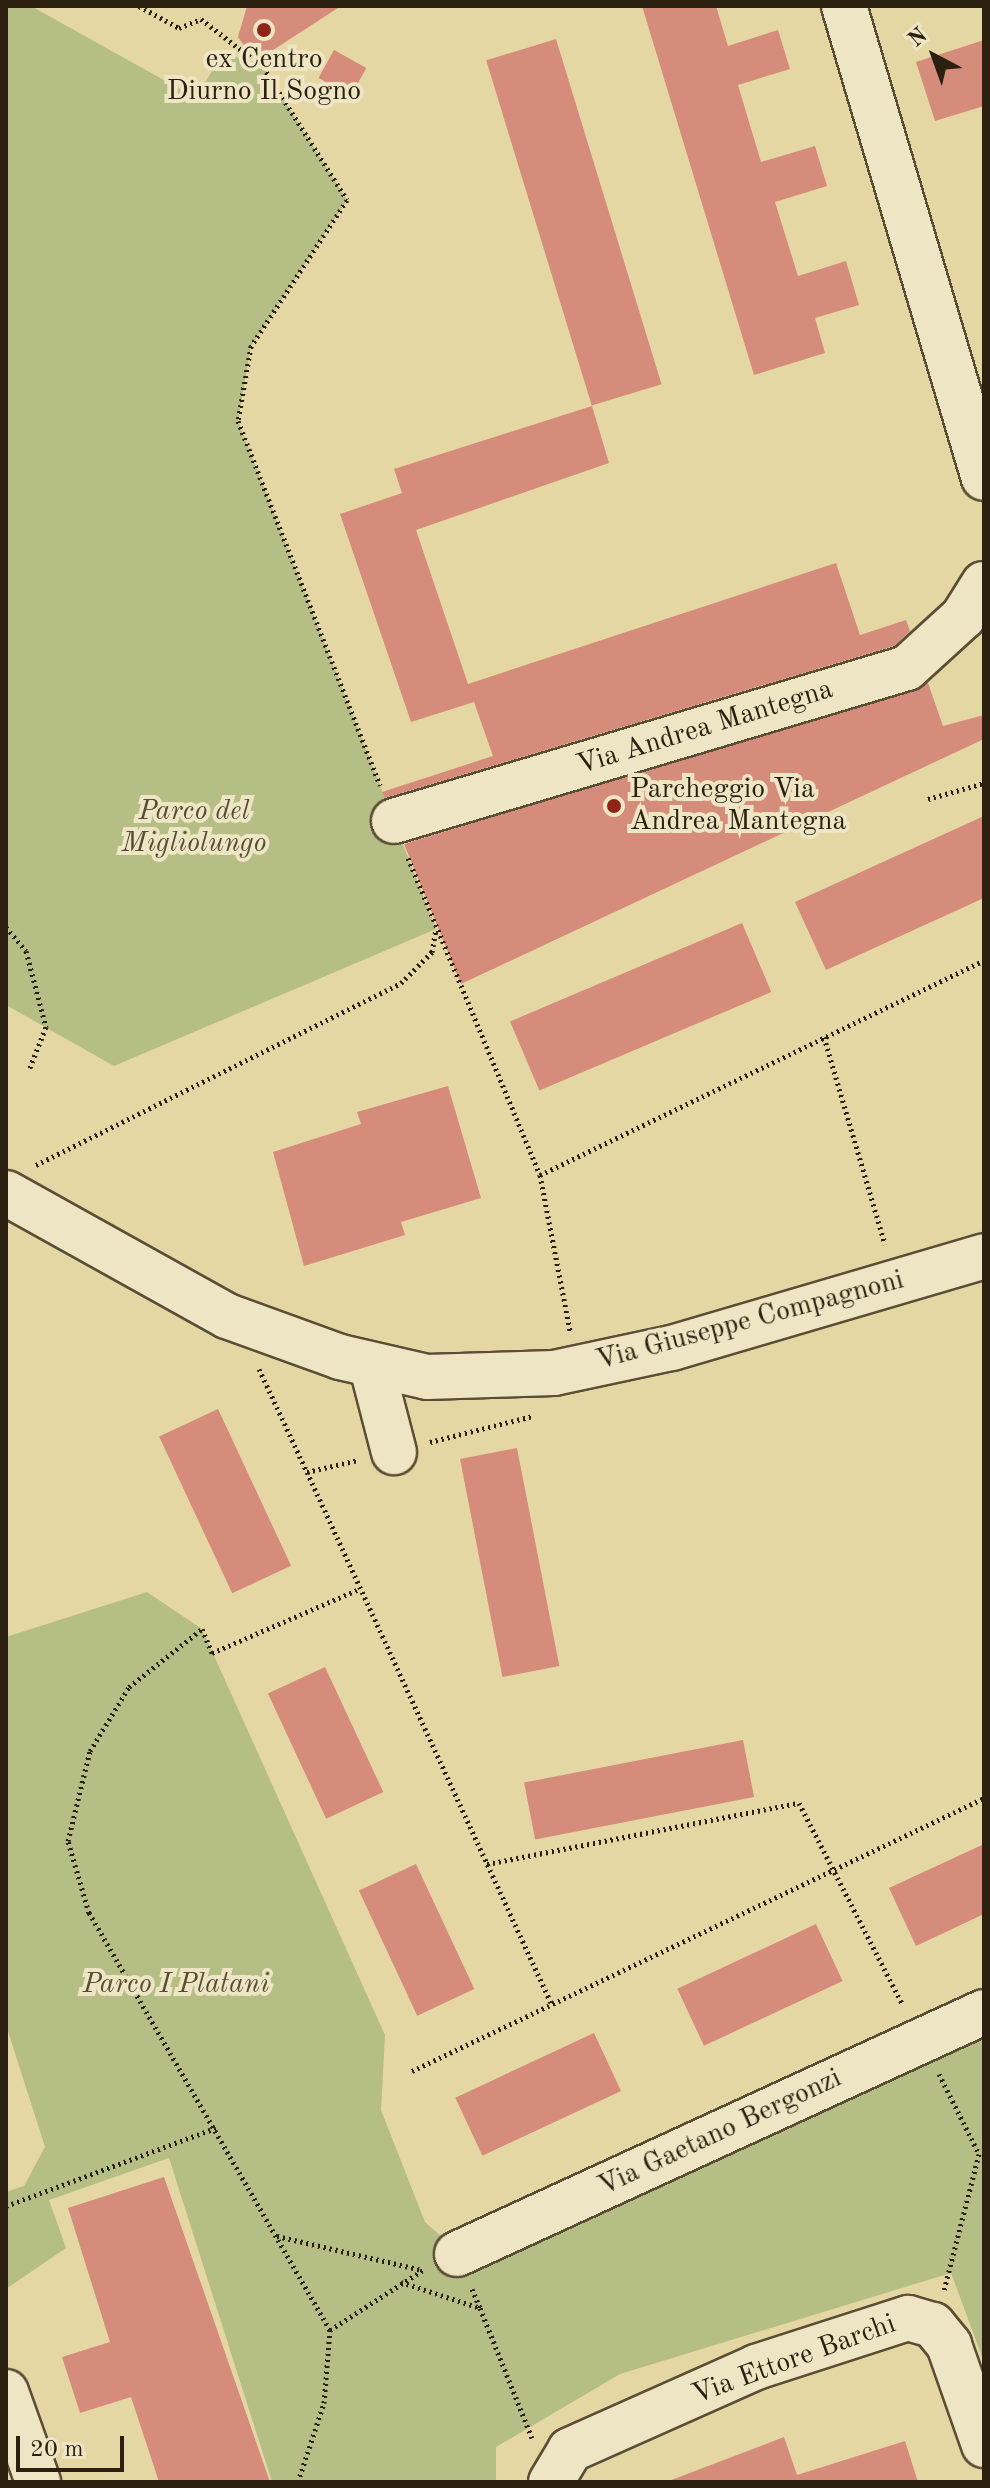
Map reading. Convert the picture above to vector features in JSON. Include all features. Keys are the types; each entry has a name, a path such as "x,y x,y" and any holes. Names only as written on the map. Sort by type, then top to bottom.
{"street":[{"path":"844,6 984,478"},
{"name":"Via Andrea Mantegna","path":"394,821 907,668 963,617 984,584"},
{"name":"Via Giuseppe Compagnoni","path":"22,1173 179,1295 372,1367 491,1378 573,1343 672,1348 984,1256"},
{"path":"372,1367 394,1452"},
{"name":"Via Gaetano Bergonzi","path":"440,2262 984,2012"},
{"name":"Via Ettore Barchi","path":"544,2468 570,2450 756,2367 898,2319 933,2325 949,2345 984,2445"},
{"path":"6,2392 38,2482"}],"path":[{"path":"139,6 179,28 201,19 263,67 347,200 251,346 238,421 436,929 540,1175 573,1343"},
{"path":"928,799 984,783"},
{"path":"6,927 26,951 46,1027 29,1070"},
{"path":"22,1173 401,983 432,952 436,929"},
{"path":"540,1175 984,960"},
{"path":"824,1037 886,1249"},
{"path":"22,1173 44,1172"},
{"path":"872,1253 900,1245"},
{"path":"307,1472 552,2005"},
{"path":"298,2482 324,2403 330,2330 89,1913 68,1841 90,1751 129,1687 202,1629 212,1653 359,1589"},
{"path":"412,2071 984,1798"},
{"path":"487,1864 799,1803 979,2154 933,2325"},
{"path":"6,2206 216,2128"},
{"path":"277,2236 440,2262"},
{"path":"330,2330 401,2282 440,2262"},
{"path":"401,2282 480,2308 544,2468"}],"green space":[{"name":"Parco del Migliolungo","path":"6,6 31,6 196,98 223,52 263,67 347,200 251,346 238,421 436,929 114,1066 6,1005"},
{"name":"Parco I Platani","path":"147,1592 202,1629 385,2035 381,2110 425,2222 471,2263 984,2032 984,2362 951,2273 620,2374 496,2447 496,2482 272,2482 169,2158 49,2200 66,2248 6,2289 6,2192 24,2186 45,2147 6,2025 6,1637"}],"building":[{"name":"ex Centro Diurno Il Sogno","path":"247,6 341,6 267,54 247,50 238,37"},
{"path":"642,6 716,6 728,46 778,30 790,69 738,85 761,162 815,146 827,186 775,202 798,276 846,261 859,305 815,318 825,353 754,375"},
{"path":"556,39 662,384 592,406 486,60"},
{"path":"984,40 984,106 935,121 916,62"},
{"path":"334,50 366,68 351,96 318,78"},
{"path":"592,406 609,463 416,530 468,684 836,563 860,635 906,620 910,631 894,646 385,798 382,792 493,756 474,702 411,722 340,514 402,493 394,469"},
{"name":"Parcheggio Via Andrea Mantegna","path":"928,683 943,726 984,715 984,739 461,984 404,844"},
{"path":"984,816 984,898 826,970 795,902"},
{"path":"742,923 771,992 539,1091 510,1021"},
{"path":"448,1086 481,1198 401,1222 405,1235 304,1266 273,1152 361,1124 357,1112"},
{"path":"218,1409 291,1566 232,1593 159,1436"},
{"path":"517,1448 559,1666 502,1677 460,1459"},
{"path":"325,1667 383,1792 326,1819 268,1694"},
{"path":"743,1740 754,1797 535,1839 524,1783"},
{"path":"984,1844 984,1914 916,1946 889,1888"},
{"path":"416,1864 474,1989 417,2016 359,1891"},
{"path":"816,1924 843,1981 704,2046 677,1989"},
{"path":"594,2033 621,2091 482,2156 455,2098"},
{"path":"164,2177 270,2482 159,2482 131,2397 80,2413 62,2357 110,2342 68,2208"},
{"path":"784,2437 797,2475 905,2441 918,2482 666,2482"}],"place":[{"name":"ex Centro Diurno Il Sogno","path":"264,30"},
{"name":"Parcheggio Via Andrea Mantegna","path":"614,806"}]}
